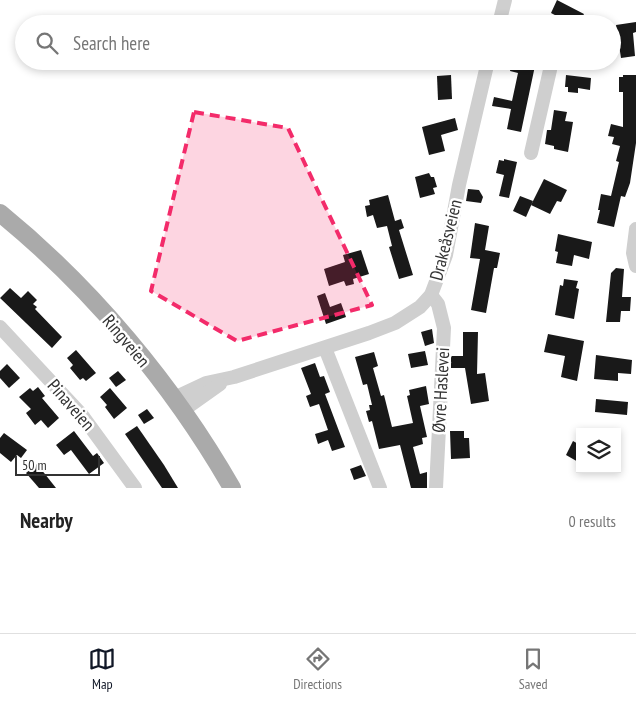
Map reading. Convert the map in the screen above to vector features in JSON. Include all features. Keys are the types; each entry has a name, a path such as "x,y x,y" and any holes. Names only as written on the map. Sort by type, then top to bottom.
{"main road":[{"name":"Ringveien","path":"0,213 38,245 90,299 178,405 232,488"}],"street":[{"path":"501,15 504,0"},
{"name":"Drakeåsveien","path":"178,405 206,383 234,377 325,348 395,323 420,307 431,295 446,255 459,185 486,70"},
{"path":"531,152 550,70"},
{"path":"636,229 633,253 636,266"},
{"name":"Øvre Haslevei","path":"431,295 438,304 444,328 436,488"},
{"name":"Pinaveien","path":"2,334 81,414 136,488"},
{"path":"325,348 380,488"}],"highlighted area":[{"path":"194,112 288,128 372,305 237,341 151,291"}],"building":[{"path":"557,0 584,14 555,15 551,13"},
{"path":"636,22 636,32 633,33 635,56 621,58 621,24"},
{"path":"534,70 521,132 507,129 511,109 492,106 494,97 512,101 518,73 510,71"},
{"path":"451,75 452,99 438,100 437,76"},
{"path":"566,75 591,78 590,90 578,88 578,93 568,92 568,87 565,87"},
{"path":"623,75 636,75 636,143 630,183 625,197 621,196 614,227 597,223 601,194 611,196 619,162 616,161 620,146 612,144 614,137 608,136 611,124 623,127 623,92 619,92 619,77 623,77"},
{"path":"554,110 567,112 565,121 573,122 568,152 554,149 554,146 545,144 547,130 551,130"},
{"path":"455,118 458,130 441,135 445,151 429,155 422,127"},
{"path":"504,159 517,162 509,198 499,196 504,175 496,173 499,160 504,161"},
{"path":"429,173 431,177 434,177 437,187 433,188 435,194 420,198 415,177"},
{"path":"544,179 567,190 561,202 557,201 550,214 531,205"},
{"path":"468,189 479,190 483,197 481,203 466,201"},
{"path":"388,195 395,221 401,219 404,228 399,230 413,275 399,279 389,247 392,246 387,226 377,228 373,215 367,217 365,206 370,205 369,200"},
{"path":"520,196 533,201 526,217 513,211"},
{"path":"475,223 489,226 485,250 500,253 497,268 494,268 486,313 471,310 480,259 470,258"},
{"path":"558,234 592,242 589,259 574,255 572,266 556,263 558,252 555,251"},
{"path":"361,250 369,274 353,279 354,284 346,286 344,281 329,286 324,269 345,262 343,255"},
{"path":"616,268 624,269 622,297 631,297 630,311 621,311 620,322 606,322 611,273"},
{"path":"564,279 578,281 576,288 579,289 574,319 555,315 560,285 563,286"},
{"path":"10,288 21,298 28,291 37,300 33,304 37,307 35,309 62,337 52,348 0,298"},
{"path":"325,293 330,307 341,303 346,317 326,324 317,296"},
{"path":"432,329 434,343 425,346 421,332"},
{"path":"463,332 478,332 477,374 485,373 489,401 471,404 465,368 451,368 451,356 463,356"},
{"path":"548,334 584,341 577,381 561,377 565,356 544,352"},
{"path":"76,350 96,373 86,381 83,378 80,380 70,368 73,365 67,358"},
{"path":"425,351 428,365 411,368 408,354"},
{"path":"374,352 378,366 373,368 381,396 384,395 392,427 413,423 407,396 410,395 409,390 426,386 429,404 420,406 427,437 422,438 423,444 413,447 420,474 427,472 427,488 411,488 400,445 379,449 372,421 369,422 366,411 370,410 369,405 372,405 367,384 363,385 355,357"},
{"path":"596,355 632,360 631,374 618,373 618,381 594,379"},
{"path":"315,363 320,377 324,376 330,392 325,394 345,447 332,451 328,440 318,444 315,434 328,430 319,404 310,407 306,396 311,394 301,368"},
{"path":"7,364 20,378 9,388 0,378 0,371"},
{"path":"118,371 126,380 116,387 109,378"},
{"path":"38,387 45,396 42,398 59,418 48,428 41,420 35,425 26,413 31,409 19,397 30,388 33,391"},
{"path":"110,388 127,408 114,419 105,407 107,405 100,397"},
{"path":"596,399 628,402 627,415 595,412"},
{"path":"147,409 154,418 144,424 138,415"},
{"path":"137,426 178,488 162,488 125,434"},
{"path":"74,431 93,456 97,453 104,463 89,474 71,450 64,455 56,445"},
{"path":"450,431 464,431 464,438 469,438 470,458 451,459"},
{"path":"4,433 27,450 21,458 17,455 11,462 0,453 0,438"},
{"path":"573,441 576,443 576,461 566,455"},
{"path":"37,464 56,488 39,488 26,473"},
{"path":"361,465 366,476 354,480 350,469"}]}
